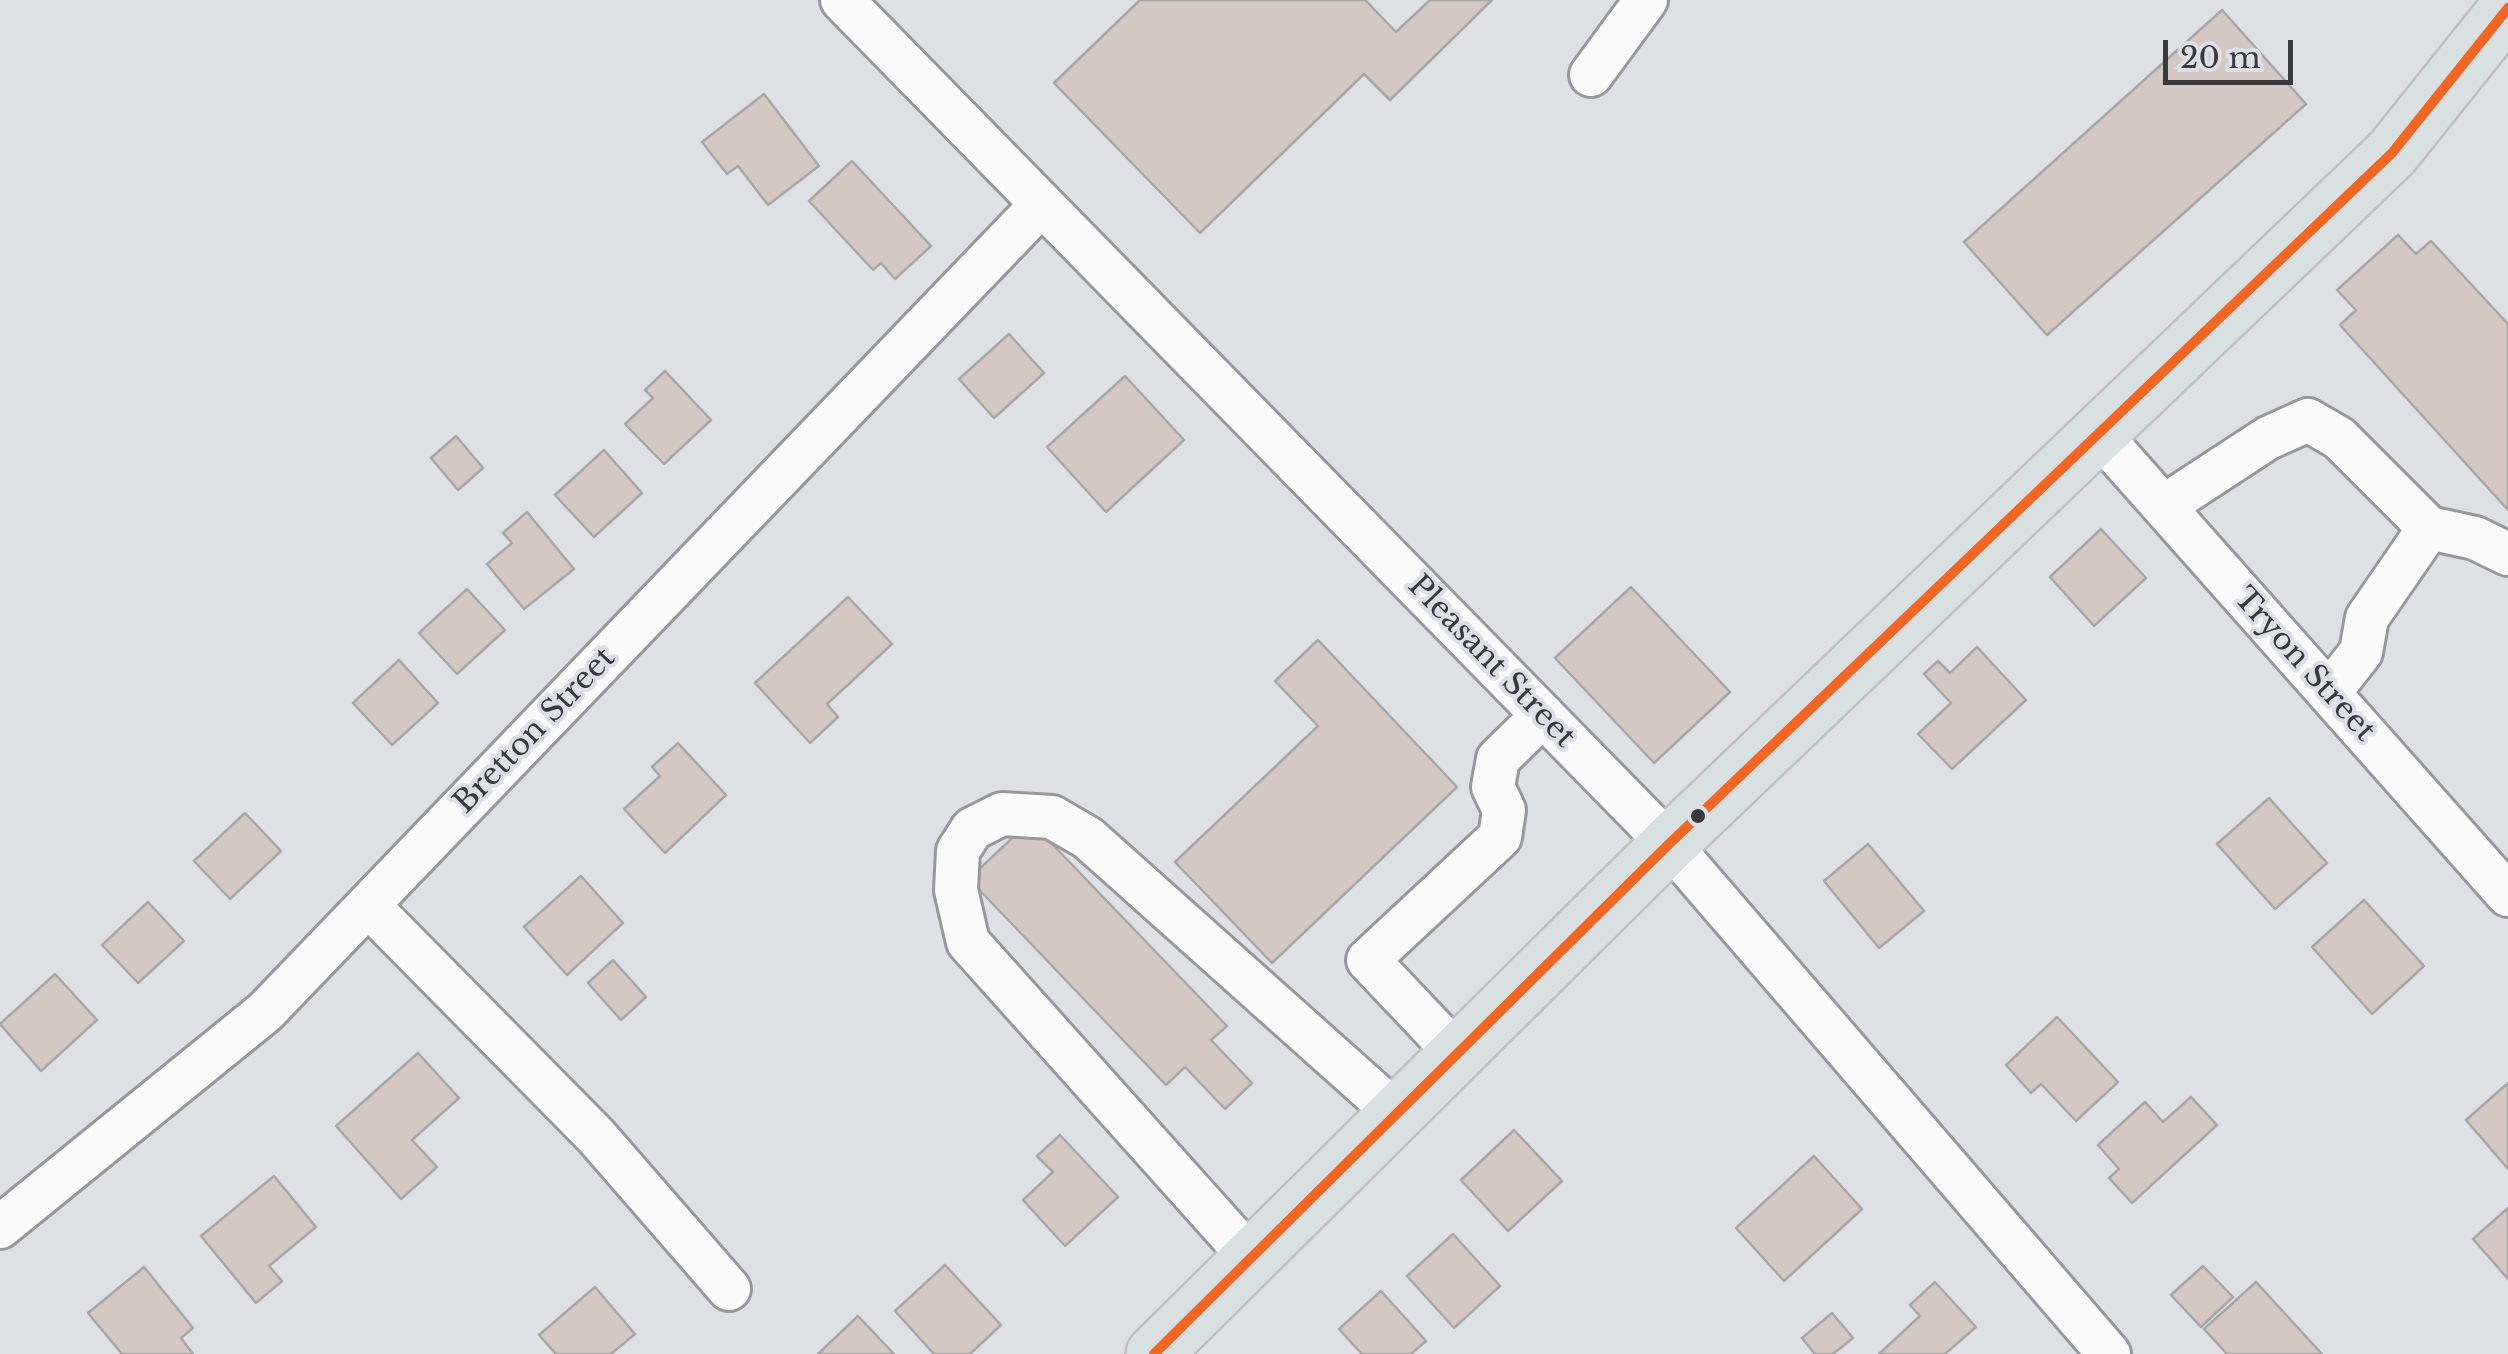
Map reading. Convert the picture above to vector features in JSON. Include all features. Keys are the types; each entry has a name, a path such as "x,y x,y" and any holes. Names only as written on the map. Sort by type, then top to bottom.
{"main road":[{"path":"1154,1354 1669,844 2392,154 2508,8"}],"street":[{"name":"Pleasant Street","path":"842,0 1669,844 2109,1354"},
{"path":"1591,75 1646,0"},
{"name":"Bretton Street","path":"0,1227 266,1012 1042,204"},
{"path":"2164,506 2268,438 2308,420 2339,438 2430,528 2475,538 2508,554"},
{"name":"Tryon Street","path":"2100,435 2508,895"},
{"path":"2329,692 2361,652 2367,618 2430,528"},
{"path":"1457,1054 1368,960 1500,837 1504,810 1493,786 1498,759 1543,716"},
{"path":"1251,1258 968,942 956,890 958,852 972,829 1002,814 1052,817 1088,838 1397,1114"},
{"path":"368,904 596,1136 729,1289"}],"building":[{"path":"1140,0 1365,0 1396,32 1430,0 1492,0 1390,100 1364,74 1200,233 1054,83"},
{"path":"2222,10 2306,104 2047,335 1964,242"},
{"path":"764,94 819,166 768,205 738,166 727,174 702,142"},
{"path":"852,161 931,246 895,279 881,263 873,270 809,201"},
{"path":"2398,235 2416,254 2431,241 2508,324 2508,510 2340,325 2356,310 2337,290"},
{"path":"1009,334 1044,373 994,418 959,379"},
{"path":"665,371 711,420 664,464 625,424 653,398 645,390"},
{"path":"1125,376 1184,440 1106,512 1047,447"},
{"path":"456,436 483,468 458,490 431,458"},
{"path":"604,450 642,493 594,537 555,495"},
{"path":"527,512 574,569 524,609 487,564 512,543 503,533"},
{"path":"2101,529 2146,578 2094,626 2050,577"},
{"path":"1631,587 1730,692 1654,763 1555,658"},
{"path":"467,589 505,630 457,674 419,633"},
{"path":"848,597 892,644 827,704 838,717 810,743 755,683"},
{"path":"1318,640 1457,787 1272,963 1175,862 1318,726 1275,681"},
{"path":"1977,647 2026,700 1952,769 1918,734 1951,703 1924,674 1938,661 1950,673"},
{"path":"399,660 438,703 392,745 353,703"},
{"path":"678,743 726,795 665,853 624,809 660,776 652,767"},
{"path":"2269,798 2327,863 2275,909 2217,844"},
{"path":"245,813 281,851 230,899 194,861"},
{"path":"1030,821 1227,1026 1211,1040 1252,1083 1225,1109 1185,1067 1166,1085 969,879"},
{"path":"1868,844 1924,911 1879,948 1824,881"},
{"path":"581,876 623,923 567,975 524,927"},
{"path":"2364,900 2424,966 2372,1014 2312,947"},
{"path":"148,902 184,941 138,983 102,945"},
{"path":"613,960 646,997 621,1020 588,983"},
{"path":"55,974 97,1020 41,1071 0,1024"},
{"path":"2057,1017 2118,1082 2076,1121 2041,1084 2031,1093 2006,1065"},
{"path":"418,1053 459,1098 412,1140 437,1167 401,1199 336,1126"},
{"path":"2508,1083 2508,1169 2466,1120"},
{"path":"2191,1097 2217,1125 2132,1203 2109,1178 2119,1169 2098,1145 2145,1102 2163,1122"},
{"path":"1514,1130 1562,1181 1508,1231 1461,1180"},
{"path":"1060,1135 1118,1197 1065,1246 1023,1200 1053,1172 1037,1156"},
{"path":"1814,1156 1862,1209 1784,1281 1736,1228"},
{"path":"274,1176 316,1227 269,1266 282,1281 256,1303 201,1236"},
{"path":"2508,1208 2508,1279 2473,1239"},
{"path":"1453,1234 1500,1286 1454,1328 1407,1276"},
{"path":"945,1265 1001,1325 970,1354 934,1354 895,1311"},
{"path":"2203,1266 2233,1297 2201,1327 2171,1295"},
{"path":"144,1267 193,1328 181,1338 193,1354 122,1354 88,1313"},
{"path":"1935,1282 1976,1327 1945,1354 1879,1354 1920,1316 1910,1305"},
{"path":"2256,1282 2322,1354 2227,1354 2204,1329"},
{"path":"595,1287 635,1334 611,1354 556,1354 539,1335"},
{"path":"1381,1291 1426,1341 1411,1354 1362,1354 1339,1329"},
{"path":"1832,1313 1853,1338 1833,1354 1815,1354 1802,1338"},
{"path":"858,1316 894,1354 818,1354"}],"transit line":[{"path":"1154,1354 1669,844 2392,153 2508,8"}]}
